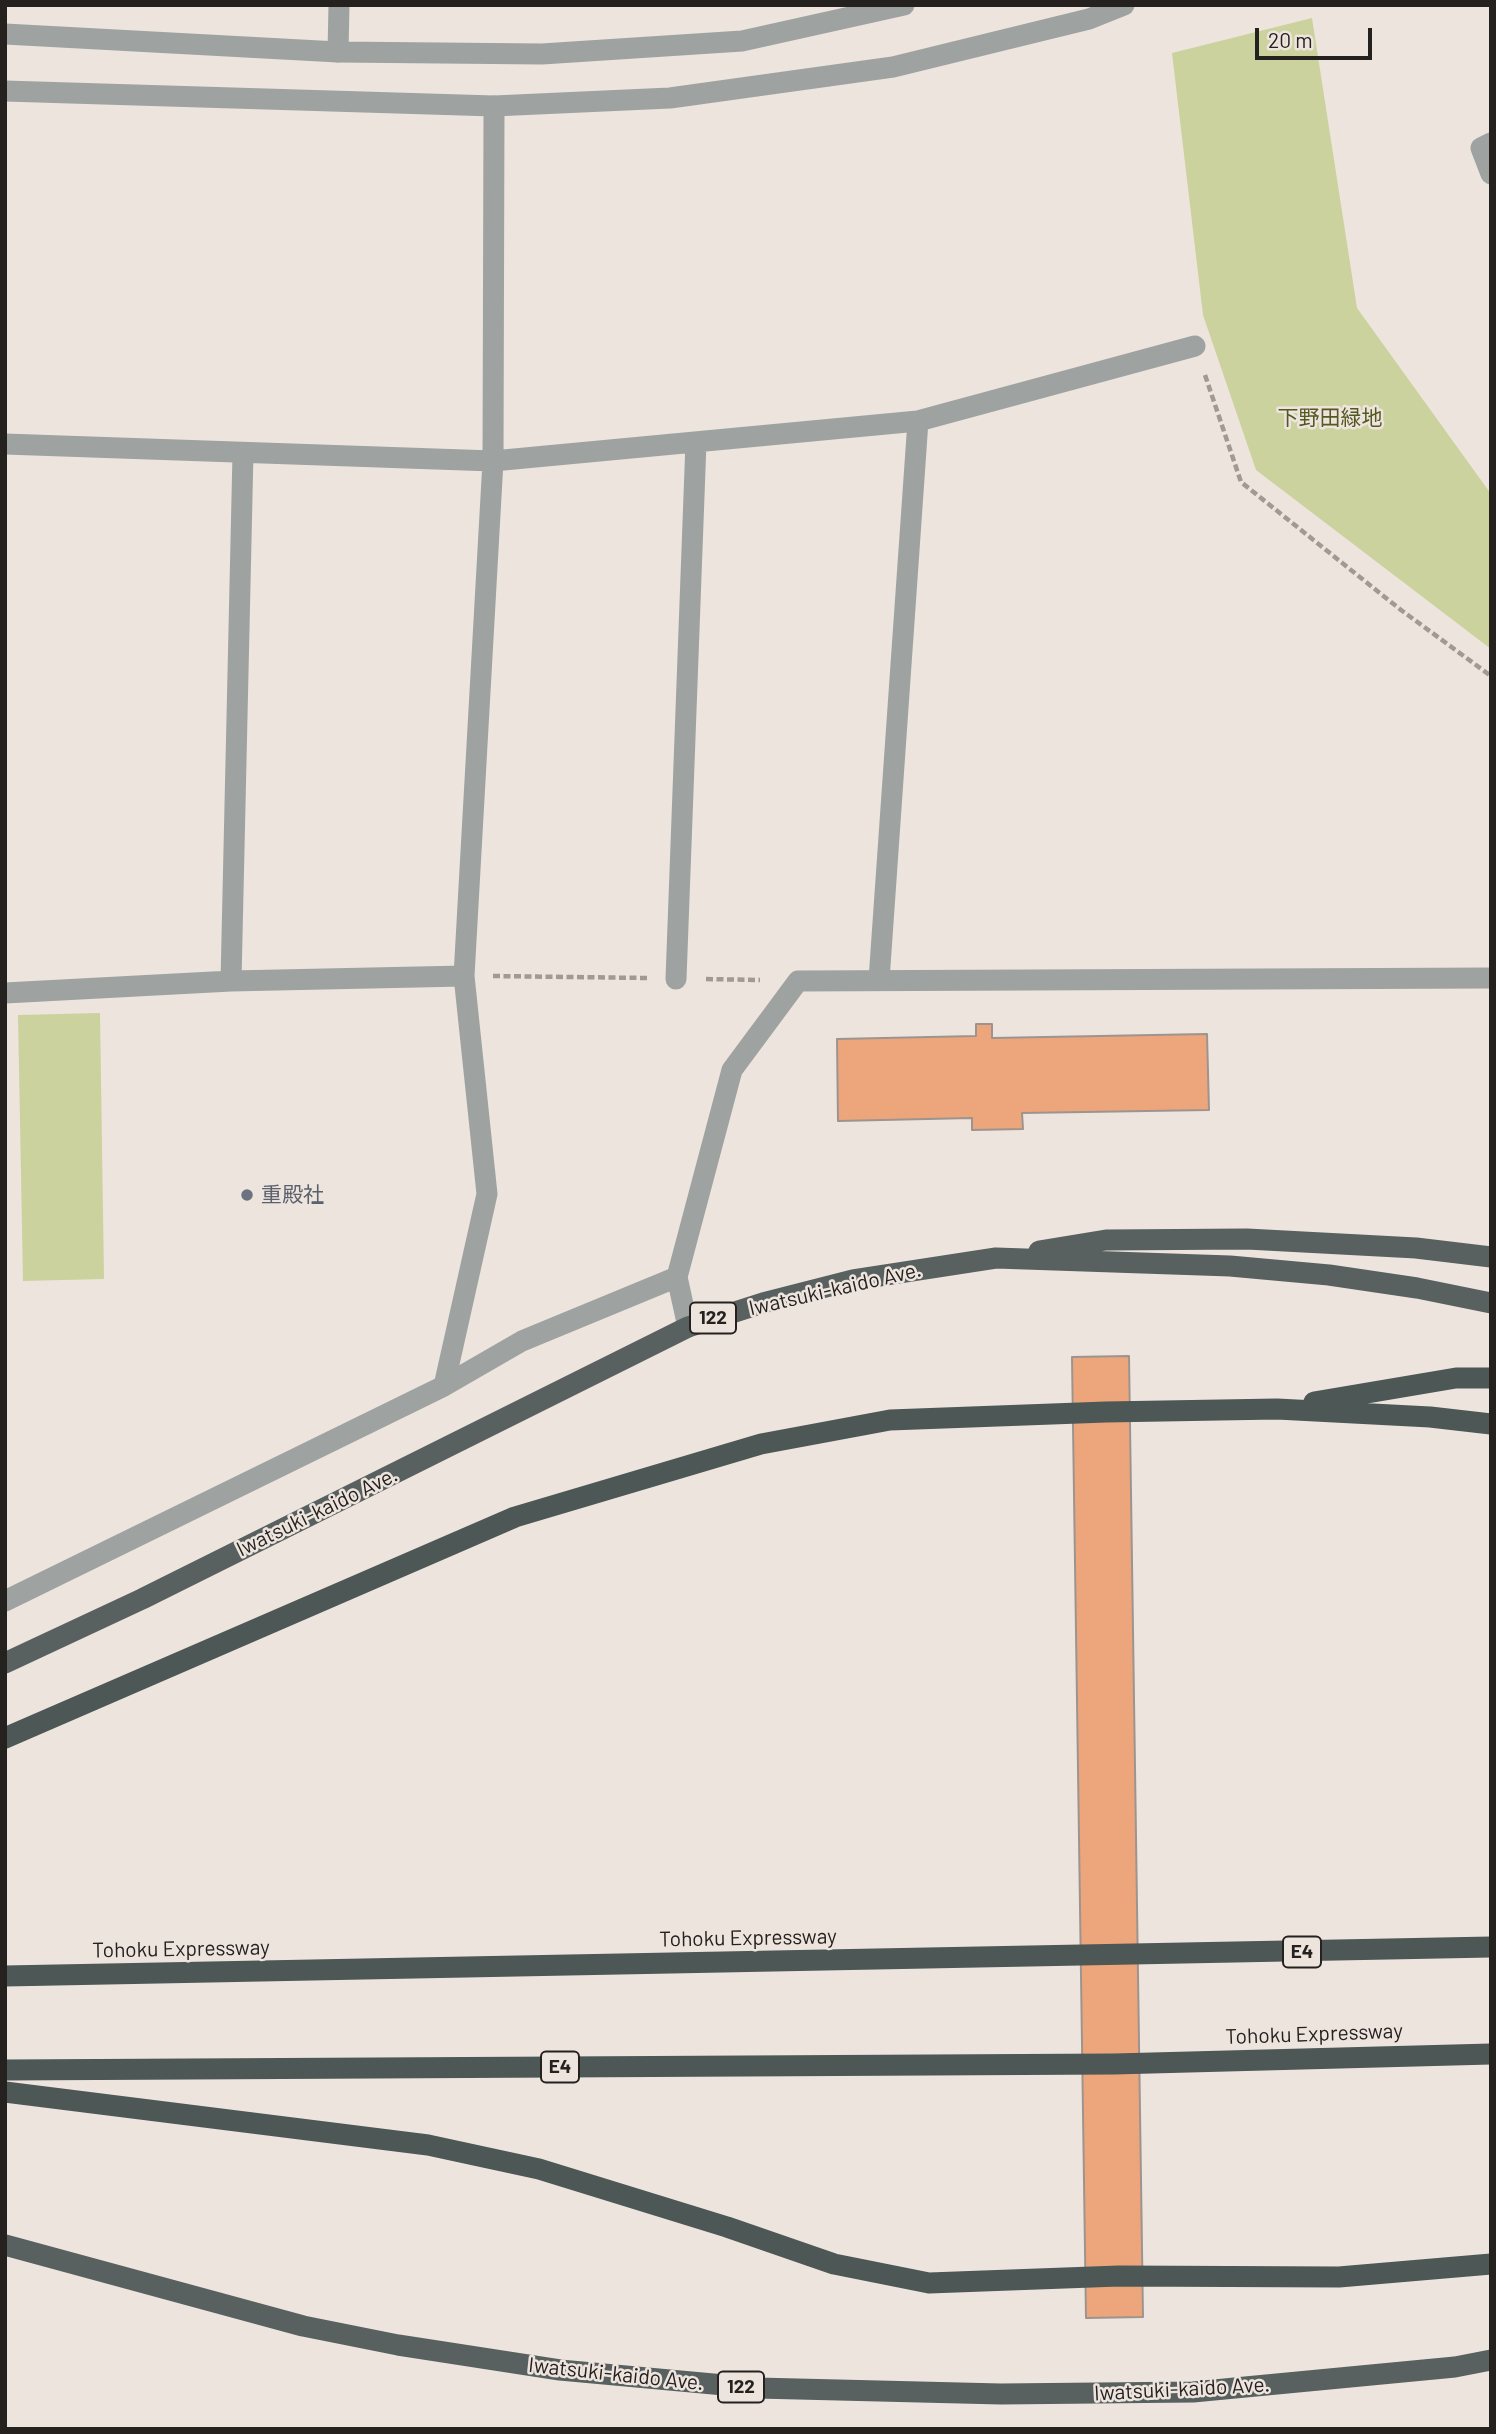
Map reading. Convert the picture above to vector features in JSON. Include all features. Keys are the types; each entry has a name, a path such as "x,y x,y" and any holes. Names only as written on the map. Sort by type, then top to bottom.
{"highway":[{"path":"996,1258 1106,1240 1234,1239 1416,1248 1491,1257"},
{"name":"Iwatsuki-kaido Ave.","path":"5,1663 142,1599 688,1327 763,1303 852,1280 996,1258 1230,1266 1329,1275 1491,1303"},
{"path":"1277,1409 1456,1378 1491,1378"},
{"path":"5,1738 516,1517 761,1444 890,1420 1106,1412 1277,1409 1430,1417 1491,1424"},
{"name":"Tohoku Expressway","path":"5,1976 1491,1947"},
{"name":"Tohoku Expressway","path":"5,2070 1114,2064 1491,2053"},
{"path":"5,2092 428,2145 539,2169 727,2227 834,2264 929,2283 1119,2276 1339,2277 1491,2264"},
{"name":"Iwatsuki-kaido Ave.","path":"5,2245 303,2326 398,2345 559,2370 757,2388 1001,2395 1193,2392 1491,2362"}],"street":[{"path":"338,52 339,5"},
{"path":"5,34 338,52 542,54 743,41 904,5"},
{"path":"5,91 494,106 670,98 893,67 1089,19 1124,5"},
{"path":"444,1386 487,1194 464,975 493,461 494,106"},
{"path":"1491,144 1481,148 1491,174"},
{"path":"5,443 493,461 918,421 1195,346"},
{"path":"879,980 918,421"},
{"path":"676,979 696,442"},
{"path":"231,981 243,453"},
{"path":"5,993 231,981 464,975"},
{"path":"688,1327 677,1277 732,1070 798,981 1491,978"},
{"path":"5,1601 444,1386 522,1341 677,1277"}],"path":[{"path":"1195,346 1241,482 1401,610 1491,676"},
{"path":"464,975 798,981"}],"green space":[{"name":"下野田緑地","path":"1312,18 1357,308 1491,494 1491,649 1256,470 1203,315 1172,53"},
{"path":"100,1013 104,1279 23,1281 18,1015"}],"building":[{"path":"976,1024 992,1024 992,1038 1207,1034 1209,1110 1022,1113 1023,1129 972,1130 972,1118 838,1121 837,1039 976,1036"},
{"path":"1129,1356 1143,2317 1086,2318 1072,1357"}],"place":[{"name":"重殿社","path":"247,1195"}]}
